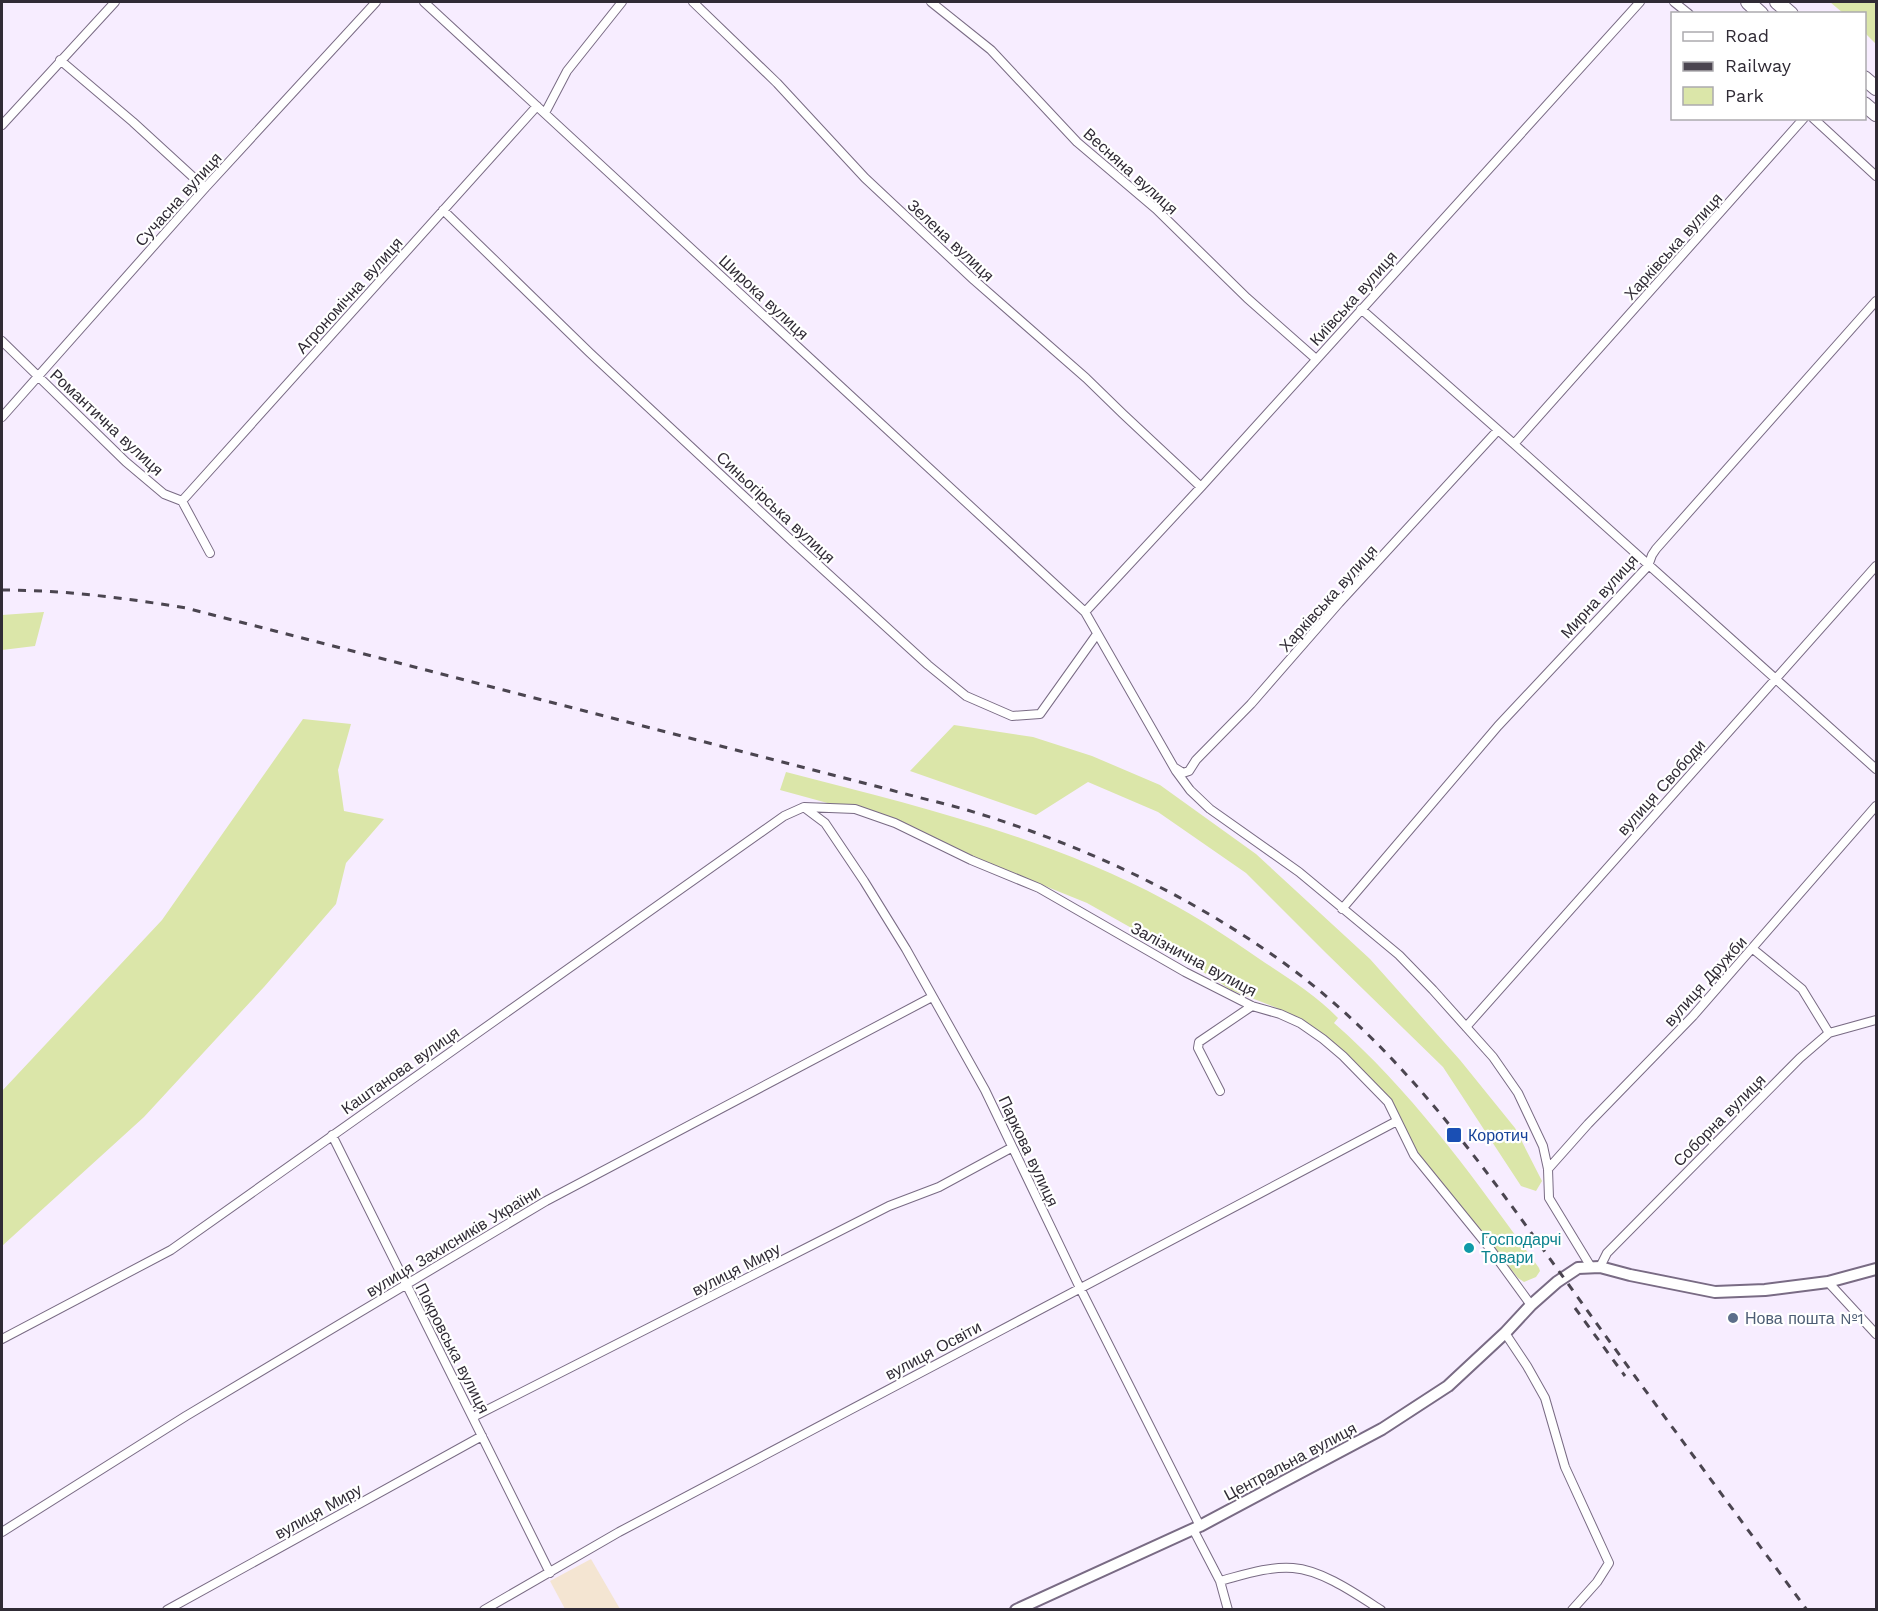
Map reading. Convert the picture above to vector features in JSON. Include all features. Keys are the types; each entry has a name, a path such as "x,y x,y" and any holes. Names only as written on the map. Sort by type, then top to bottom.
{"highway":[{"path":"1777,2 1789,12"}],"street":[{"path":"2,125 115,2"},
{"name":"Сучасна вулиця","path":"2,417 205,188 376,2"},
{"name":"Широка вулиця","path":"424,2 1085,612 1173,766 1190,789 1210,809 1299,872 1399,955 1493,1057 1518,1093 1543,1146 1548,1169 1549,1198 1595,1267"},
{"path":"545,113 567,71 622,2"},
{"name":"Зелена вулиця","path":"693,2 777,83 865,178 974,280 1086,378 1201,487"},
{"name":"Весняна вулиця","path":"931,2 991,50 1077,142 1156,209 1247,298 1316,359"},
{"name":"Київська вулиця","path":"1085,612 1640,2"},
{"path":"1674,2 1686,12"},
{"path":"60,60 133,122 205,188"},
{"name":"Агрономічна вулиця","path":"182,501 537,106"},
{"name":"Харківська вулиця","path":"1514,444 1802,120"},
{"path":"1815,120 1876,176"},
{"name":"Синьогірська вулиця","path":"443,210 792,542 928,665 966,696 1012,716 1040,714 1097,634"},
{"name":"Мирна вулиця","path":"1342,909 1498,726 1648,566 1656,549 1876,301"},
{"path":"1361,309 1876,769"},
{"name":"Романтична вулиця","path":"2,341 126,462 164,494 182,501"},
{"name":"Харківська вулиця","path":"1173,766 1183,773 1189,771 1196,760 1251,704 1339,603 1498,430"},
{"path":"182,501 210,553"},
{"name":"вулиця Свободи","path":"1466,1027 1876,566"},
{"name":"вулиця Дружби","path":"1548,1169 1588,1124 1693,1016 1876,806"},
{"name":"Паркова вулиця","path":"804,807 825,823 906,949 985,1090 1011,1148 1196,1527 1220,1581 1228,1610"},
{"name":"Залізнична вулиця","path":"804,807 855,809 895,824 970,860 1040,888 1185,972 1252,1006 1280,1014 1300,1023 1343,1056 1388,1102 1414,1155 1488,1246 1531,1305"},
{"name":"Каштанова вулиця","path":"2,1339 171,1250 784,816 804,807"},
{"path":"1753,949 1802,989 1829,1032"},
{"name":"вулиця Захисників України","path":"2,1532 186,1416 546,1201 932,997"},
{"path":"1220,1092 1198,1048 1199,1042 1252,1006"},
{"name":"Соборна вулиця","path":"1595,1267 1800,1058 1829,1032 1876,1020"},
{"name":"вулиця Освіти","path":"484,1610 618,1532 1397,1121"},
{"name":"Покровська вулиця","path":"332,1135 550,1573"},
{"name":"вулиця Миру","path":"473,1417 889,1206 939,1187 1011,1148"},
{"path":"1595,1267 1715,1292 1765,1290 1828,1282 1876,1269"},
{"name":"Центральна вулиця","path":"1016,1610 1196,1527 1307,1470 1382,1428 1448,1386 1505,1334 1546,1292 1578,1268 1595,1267"},
{"path":"1828,1282 1876,1334"},
{"path":"1505,1334 1545,1398 1565,1467 1609,1563 1597,1582 1572,1610"},
{"name":"вулиця Миру","path":"167,1610 482,1436"},
{"path":"1220,1581 1275,1568 1294,1568 1317,1574 1354,1592 1381,1610"}],"shaded area":[{"path":"591,1559 620,1609 565,1609 550,1581"}],"green space":[{"path":"1830,2 1876,2 1876,44 1866,34 1866,12 1842,12"},
{"path":"44,612 35,646 2,650 2,615"},
{"path":"303,719 351,724 338,770 344,811 384,819 346,863 336,904 264,987 144,1117 2,1246 2,1091 162,920"},
{"path":"954,725 1033,737 1092,756 1160,785 1256,854 1370,959 1460,1060 1515,1128 1542,1181 1536,1191 1521,1186 1443,1067 1246,873 1158,812 1088,782 1036,815 910,771"},
{"path":"786,772 931,810 1074,858 1165,900 1235,942 1310,993 1338,1018 1334,1023 1391,1079 1468,1171 1539,1268 1540,1271 1536,1277 1524,1282 1518,1278 1419,1155 1396,1115 1324,1040 1277,1008 1231,990 1160,944 1087,903 864,813 780,790"}],"railway":[{"path":"2,590 94,595 186,608 955,807 1058,841 1175,895 1249,939 1284,963 1366,1032 1403,1071 1471,1152 1807,1610"},
{"path":"1575,1308 1625,1376"}],"place":[{"name":"Коротич","path":"1454,1135"},
{"name":"Господарчі Товари","path":"1469,1248"},
{"name":"Нова пошта №1","path":"1733,1318"}]}
